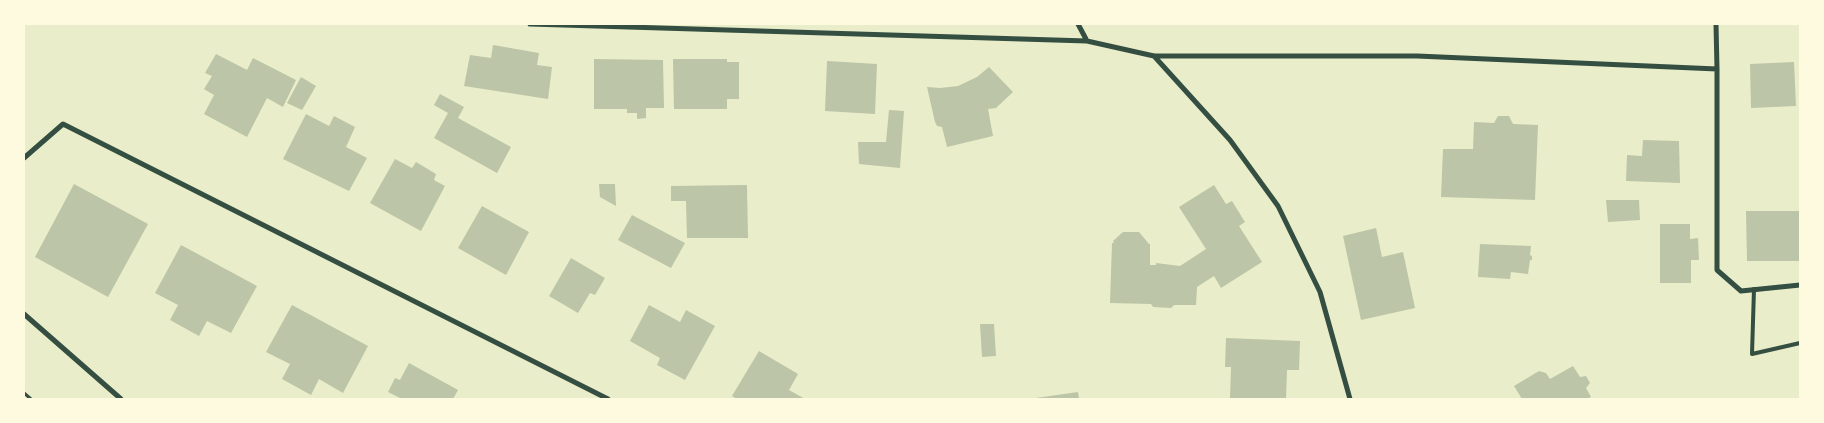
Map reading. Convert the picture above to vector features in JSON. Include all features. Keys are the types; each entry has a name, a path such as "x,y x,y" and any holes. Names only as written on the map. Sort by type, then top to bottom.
{"street":[{"path":"530,24 1087,42 1154,56 1417,56 1718,69"},
{"path":"1078,24 1087,42"},
{"path":"1716,24 1718,69 1717,270 1741,290 1800,285"},
{"path":"1154,56 1230,140 1278,206 1320,292 1350,399"},
{"path":"24,158 62,124 608,399"},
{"path":"24,314 121,399"}],"lane":[{"path":"1754,289 1752,354 1800,343"}],"path":[{"path":"24,393 32,399"}],"building":[{"path":"493,45 539,53 537,65 552,67 548,99 464,86 470,55 491,58"},
{"path":"216,54 247,70 253,58 296,80 283,107 267,98 247,137 204,114 214,95 204,89 212,76 205,73"},
{"path":"594,59 663,60 664,108 646,108 646,118 637,119 637,113 627,113 627,109 594,109"},
{"path":"673,59 727,59 727,62 739,62 739,99 727,99 727,109 674,109"},
{"path":"827,61 877,64 875,114 825,111"},
{"path":"1794,62 1796,106 1751,108 1750,64"},
{"path":"989,67 1013,92 996,108 988,109 993,136 947,147 942,127 937,126 935,122 927,87 958,86 977,77"},
{"path":"301,77 316,86 302,110 287,103"},
{"path":"440,94 464,107 458,118 511,147 497,173 434,138 448,113 434,105"},
{"path":"889,110 904,111 900,168 859,164 858,142 886,142"},
{"path":"306,114 329,126 334,116 355,127 346,147 367,158 349,191 283,159"},
{"path":"1498,116 1509,116 1513,124 1538,125 1535,200 1441,197 1443,149 1473,149 1474,122 1494,123"},
{"path":"1643,140 1679,141 1680,183 1626,181 1627,155 1642,156"},
{"path":"395,159 412,168 416,162 436,174 434,180 445,186 421,231 370,203"},
{"path":"74,184 148,224 108,297 35,257"},
{"path":"599,184 615,184 616,206 600,197"},
{"path":"747,185 748,238 687,238 686,201 671,201 671,186"},
{"path":"1214,185 1226,204 1232,201 1245,222 1239,226 1262,262 1221,288 1214,276 1197,287 1196,305 1174,305 1171,308 1153,307 1151,304 1110,303 1113,241 1123,232 1139,232 1150,244 1150,265 1156,265 1156,263 1180,266 1206,249 1179,207"},
{"path":"1606,200 1639,200 1640,220 1608,222"},
{"path":"482,206 529,232 506,275 458,248"},
{"path":"1746,211 1800,211 1800,261 1747,261"},
{"path":"632,215 685,243 671,268 618,240"},
{"path":"1660,224 1690,224 1690,239 1698,238 1699,260 1691,260 1691,283 1660,283"},
{"path":"1376,228 1382,257 1403,252 1415,308 1361,320 1343,236"},
{"path":"1480,244 1531,246 1530,255 1532,260 1530,260 1528,274 1511,272 1510,279 1478,277"},
{"path":"181,245 257,286 231,333 207,321 199,336 170,320 178,305 155,293"},
{"path":"571,258 605,278 595,295 590,293 578,313 549,296"},
{"path":"292,305 368,346 343,393 319,379 311,395 282,379 290,364 266,352"},
{"path":"649,305 680,322 686,310 715,326 685,380 657,365 660,358 630,341"},
{"path":"980,324 994,324 996,356 982,357"},
{"path":"1226,338 1300,341 1299,370 1287,370 1286,399 1230,399 1231,367 1225,367"},
{"path":"759,351 798,374 789,390 805,399 737,399 732,396"},
{"path":"409,363 458,390 453,399 402,399 388,392 395,378 400,380"},
{"path":"1573,366 1580,377 1586,376 1590,383 1586,388 1591,397 1587,399 1522,399 1514,386 1539,371 1546,373 1550,379"},
{"path":"1078,392 1079,399 1036,399 1036,398"}]}
